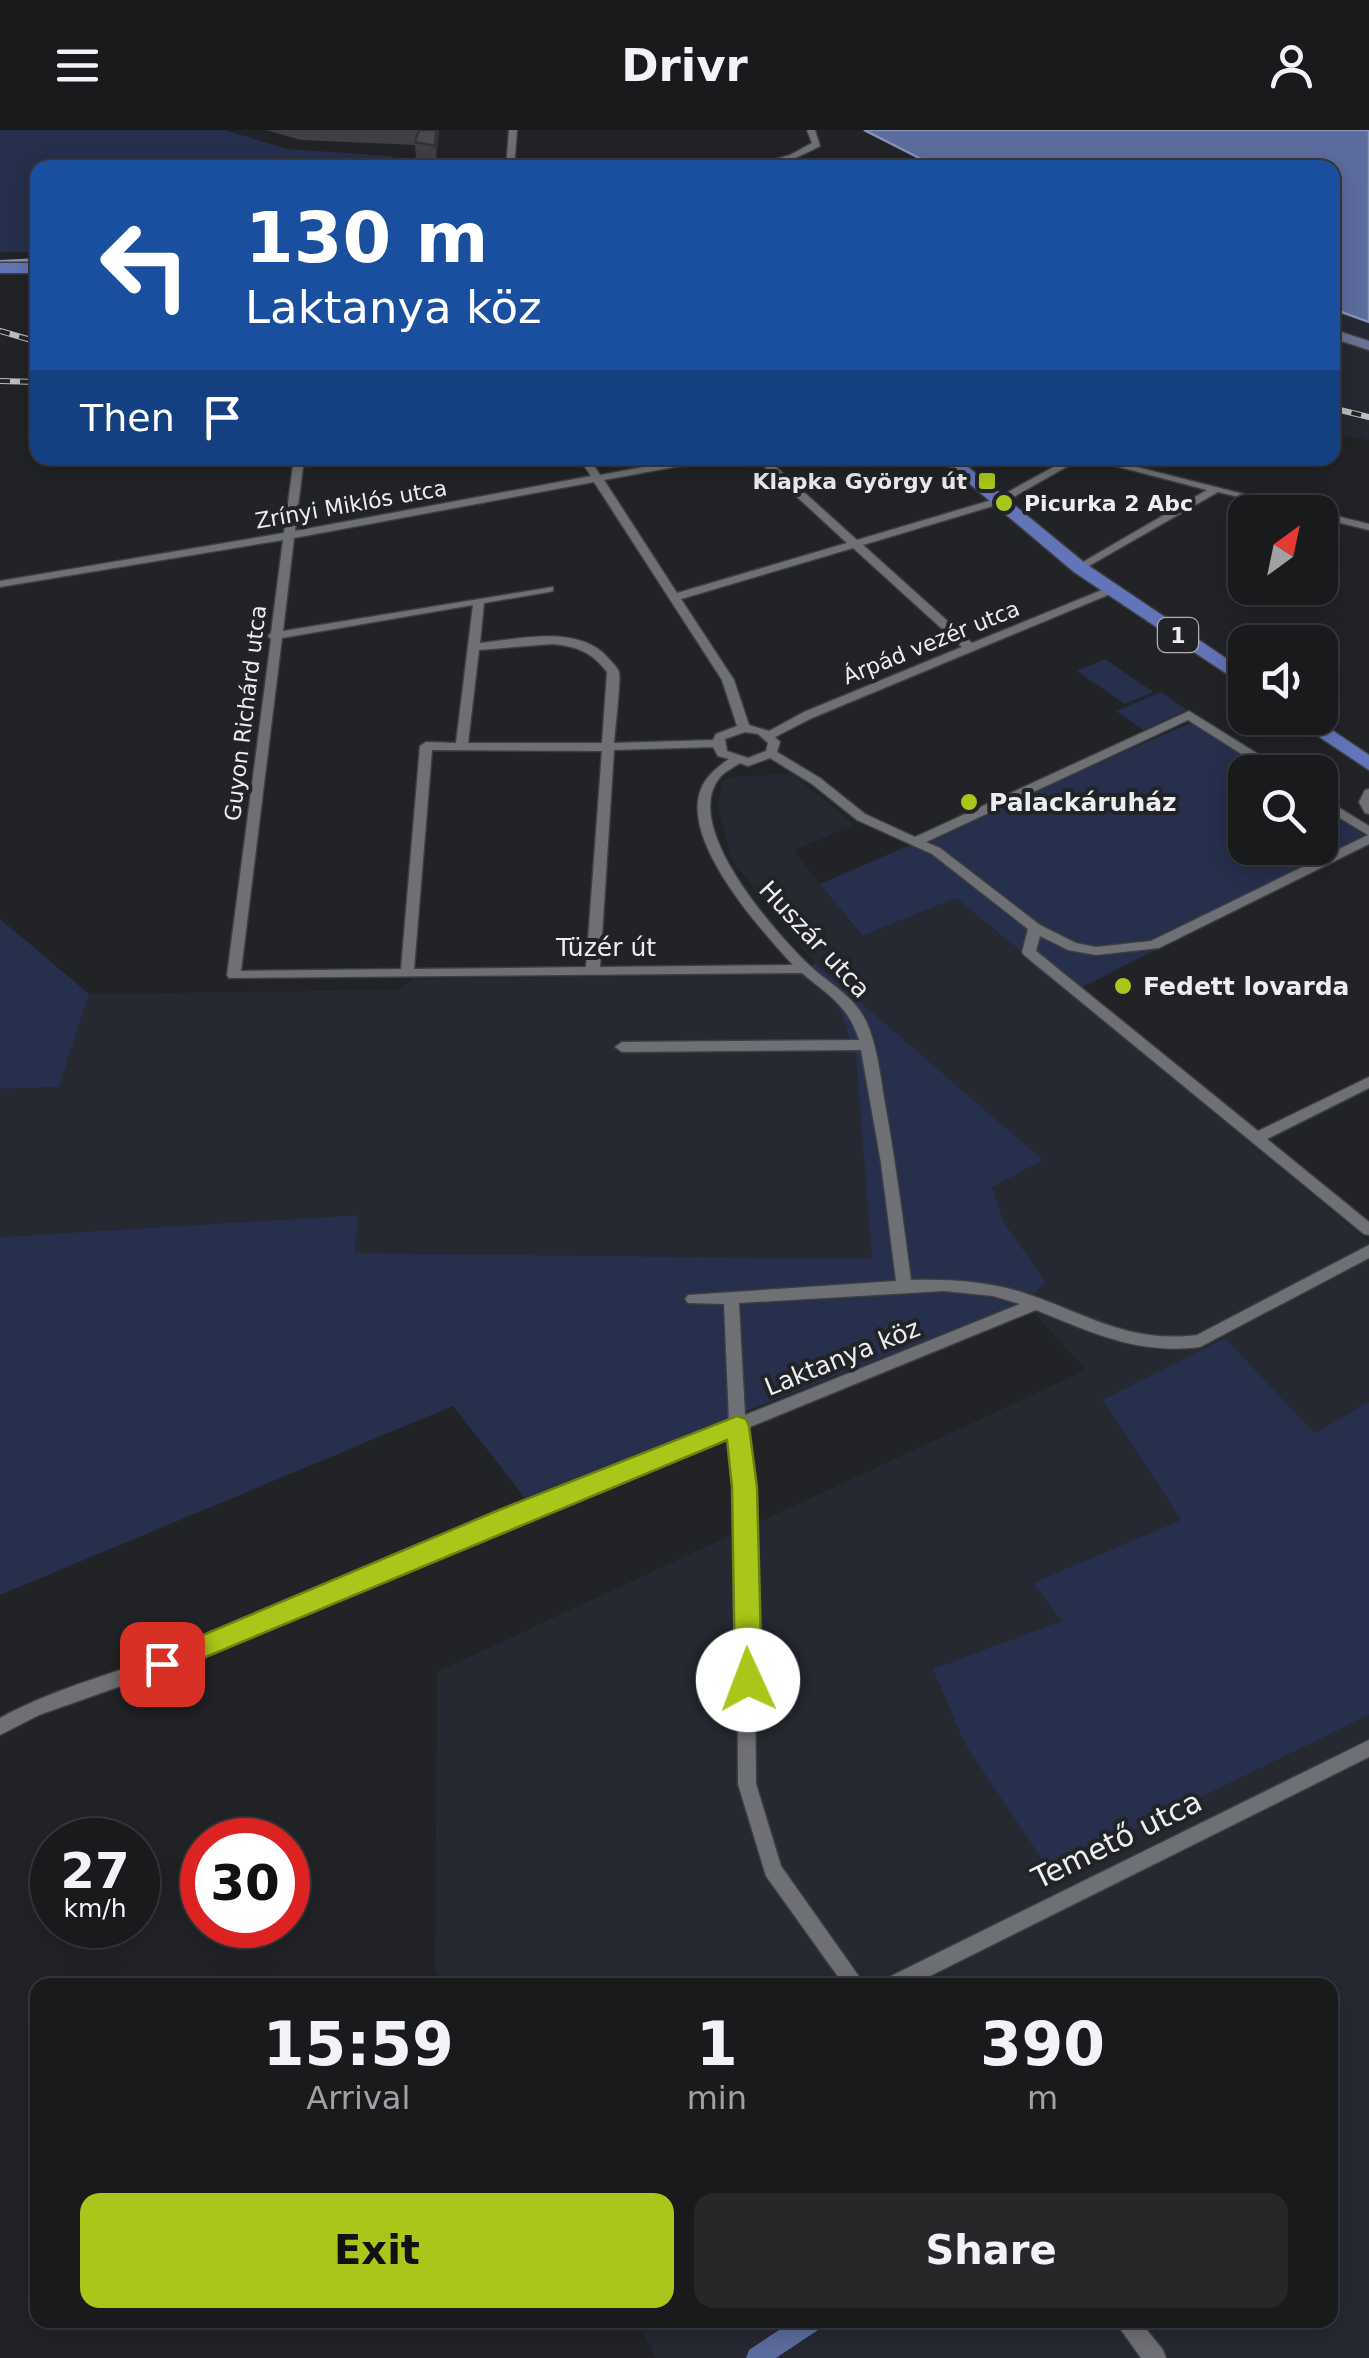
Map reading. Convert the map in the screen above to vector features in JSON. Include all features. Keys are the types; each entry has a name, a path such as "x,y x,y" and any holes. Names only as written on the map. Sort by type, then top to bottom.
{"main road":[{"path":"0,268 30,268"},
{"name":"1","path":"955,465 1080,568 1228,669"},
{"path":"1330,735 1365,755"}],"street":[{"path":"511,160 513,130"},
{"path":"778,160 810,151 817,144 810,130"},
{"path":"1340,336 1369,346"},
{"name":"Guyon Richárd utca","path":"234,974 298,465"},
{"path":"590,465 728,680 744,728"},
{"name":"Zrínyi Miklós utca","path":"0,584 672,465"},
{"path":"768,465 970,648"},
{"path":"676,597 999,501 1063,465"},
{"path":"1118,465 1241,495"},
{"path":"1080,568 1216,489"},
{"path":"1338,520 1369,528"},
{"path":"274,636 549,589"},
{"name":"Árpád vezér utca","path":"769,736 808,715 1110,590"},
{"path":"462,746 479,602"},
{"path":"475,647 574,641 591,646 606,657 613,672 593,969"},
{"path":"918,840 1189,716 1251,755"},
{"path":"407,973 426,746 606,748 718,743 726,733 744,728 769,736 774,742 772,753 760,760 736,760 722,753 718,743"},
{"path":"772,753 861,817 885,830 918,840 1035,928 1056,940 1096,952 1154,944 1369,835 1338,813"},
{"name":"Huszár utca","path":"736,760 713,776 706,789 705,817 712,846 730,880 805,969 846,1000 857,1016 867,1045 887,1150 904,1286"},
{"path":"1369,793 1365,802 1369,810"},
{"path":"1035,928 1029,952 1369,1230"},
{"name":"Tüzér út","path":"234,974 805,969"},
{"path":"622,1047 867,1045"},
{"path":"1257,1138 1369,1082"},
{"name":"Laktanya köz","path":"693,1299 904,1286 975,1287 1130,1338 1186,1344 1200,1341 1369,1251"},
{"path":"731,1298 744,1487 748,1784 773,1870 850,1978"},
{"name":"Laktanya köz","path":"0,1727 33,1709 162,1664 508,1518 1036,1304"},
{"name":"Temető utca","path":"906,1978 1369,1748"},
{"path":"1131,2328 1155,2358"}],"shaded area":[{"path":"0,130 225,130 287,149 392,156 396,160 30,160 30,252 0,252"},
{"path":"864,130 1369,130 1369,322 1340,312 1340,160 923,160"},
{"path":"1340,312 1369,322 1369,440 1340,435"},
{"path":"1105,659 1153,692 1125,704 1077,671"},
{"path":"1161,692 1187,710 1143,730 1116,711"},
{"path":"1193,722 1244,755 1228,755 1228,865 1322,865 1071,993 956,898 862,936 820,884"},
{"path":"792,774 855,825 793,850 861,936 956,898 1369,1242 1369,1402 1314,1433 1104,1400 1181,1520 1034,1584 1063,1621 1050,1871 1369,1715 1369,2358 656,2358 640,2328 1338,2328 1338,1978 438,1978 435,1972 437,1672 1086,1370 1024,1302 1046,1281 1004,1222 992,1186 1042,1160 815,963 731,859 718,807 722,783 730,777"},
{"path":"1338,817 1369,838 1338,857"},
{"path":"0,919 89,994 59,1087 0,1089"},
{"path":"815,963 1043,1160 992,1187 1004,1222 1046,1282 1024,1302 525,1498 453,1406 0,1595 0,1237 358,1215 355,1253 872,1259 856,1058 835,996 795,973"},
{"path":"795,973 835,996 856,1058 873,1259 355,1253 357,1215 0,1237 0,1089 59,1087 89,994 399,990 413,979"},
{"path":"1225,1338 1314,1433 1369,1402 1369,1715 1050,1871 965,1744 933,1669 1062,1621 1033,1583 1181,1520 1103,1400"}],"building":[{"path":"419,130 436,130 435,146 415,142"}],"waterway":[{"path":"0,262 30,260"},
{"path":"757,2358 801,2328"}],"railway":[{"path":"0,331 30,340"},
{"path":"0,381 30,382"},
{"path":"1340,410 1369,417"}],"place":[{"name":"Klapka György út","path":"987,481"},
{"name":"Picurka 2 Abc","path":"1004,503"},
{"name":"Palackáruház","path":"969,802"},
{"name":"Fedett lovarda","path":"1123,986"}],"route":[{"path":"162,1664 737,1426 744,1487 748,1680"}]}
